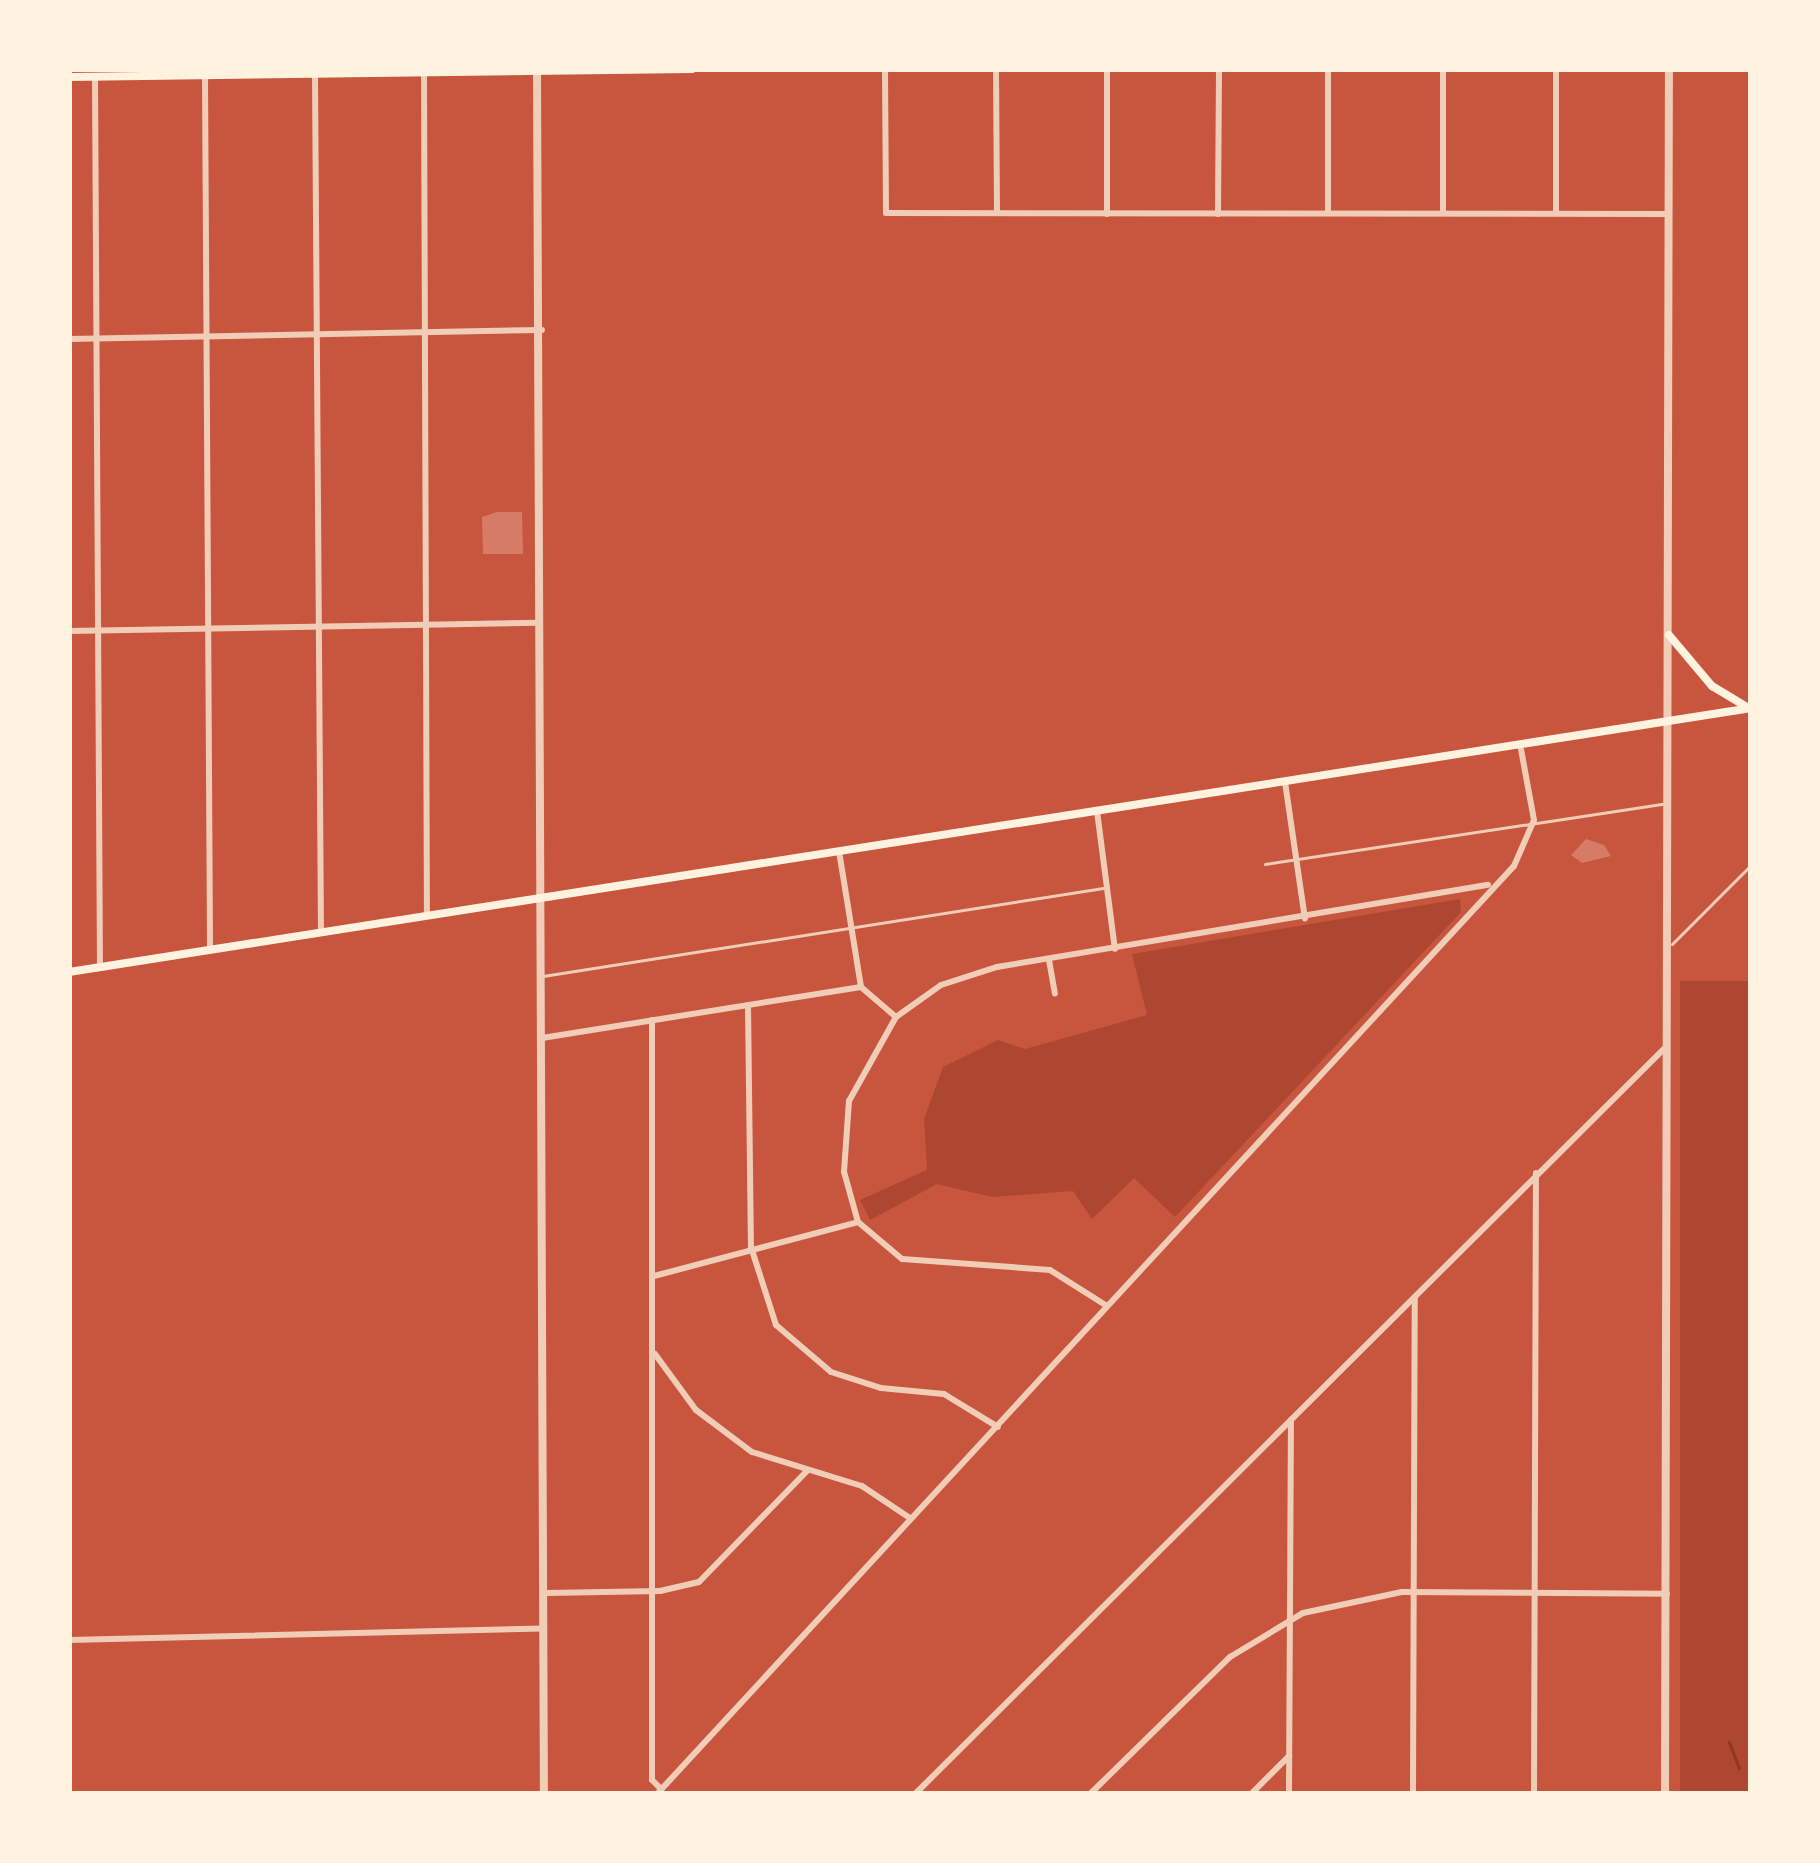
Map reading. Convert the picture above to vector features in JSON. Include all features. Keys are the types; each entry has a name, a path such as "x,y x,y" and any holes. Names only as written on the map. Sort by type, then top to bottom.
{"main road":[{"path":"69,77 692,69"},
{"path":"1670,635 1712,686 1750,708"},
{"path":"69,972 1750,708"}],"street":[{"path":"885,69 886,214 1670,214"},
{"path":"996,69 998,213"},
{"path":"1107,214 1108,69"},
{"path":"1218,214 1219,69"},
{"path":"1328,69 1328,213"},
{"path":"1442,69 1443,213"},
{"path":"1556,69 1556,213"},
{"path":"1665,1794 1669,69"},
{"path":"537,70 542,330 544,1794"},
{"path":"424,74 428,916"},
{"path":"315,75 321,933"},
{"path":"205,76 210,950"},
{"path":"95,77 100,967"},
{"path":"69,339 542,330"},
{"path":"69,631 540,622"},
{"path":"652,1020 652,1780 659,1791 998,1427 1491,884 1514,866 1534,820 1520,744"},
{"path":"1285,782 1305,919"},
{"path":"1097,811 1115,950"},
{"path":"839,851 861,988 896,1017"},
{"path":"1107,1306 1050,1270 902,1259 858,1222 844,1172 850,1101 896,1017 966,974 1491,884"},
{"path":"1049,960 1055,993"},
{"path":"542,1038 861,988"},
{"path":"748,1005 751,1247 763,1300 809,1359 868,1385 965,1401 998,1427"},
{"path":"921,1791 1670,1044"},
{"path":"1534,1794 1536,1173"},
{"path":"654,1276 858,1222"},
{"path":"1413,1794 1415,1294"},
{"path":"653,1351 667,1377 719,1431 807,1471 862,1486 910,1518"},
{"path":"1289,1794 1291,1420"},
{"path":"546,1593 652,1589 699,1582 807,1471"},
{"path":"1090,1794 1230,1657 1291,1619 1413,1592 1667,1594"},
{"path":"69,1640 544,1628"},
{"path":"1251,1794 1289,1756"}],"lane":[{"path":"1265,864 1670,803"},
{"path":"1670,946 1751,865"},
{"path":"542,976 1106,888"}],"shaded area":[{"path":"1460,899 1461,912 1175,1217 1134,1178 1092,1219 1073,1191 992,1197 937,1184 870,1220 860,1200 927,1170 924,1119 943,1067 998,1040 1025,1049 1147,1015 1132,954"},
{"path":"1680,981 1751,981 1751,1794 1680,1794"}],"building":[{"path":"522,512 523,554 483,554 482,517"},
{"path":"1586,839 1604,845 1611,856 1582,863 1571,855"}],"waterway":[{"path":"1729,1742 1739,1768"}]}
